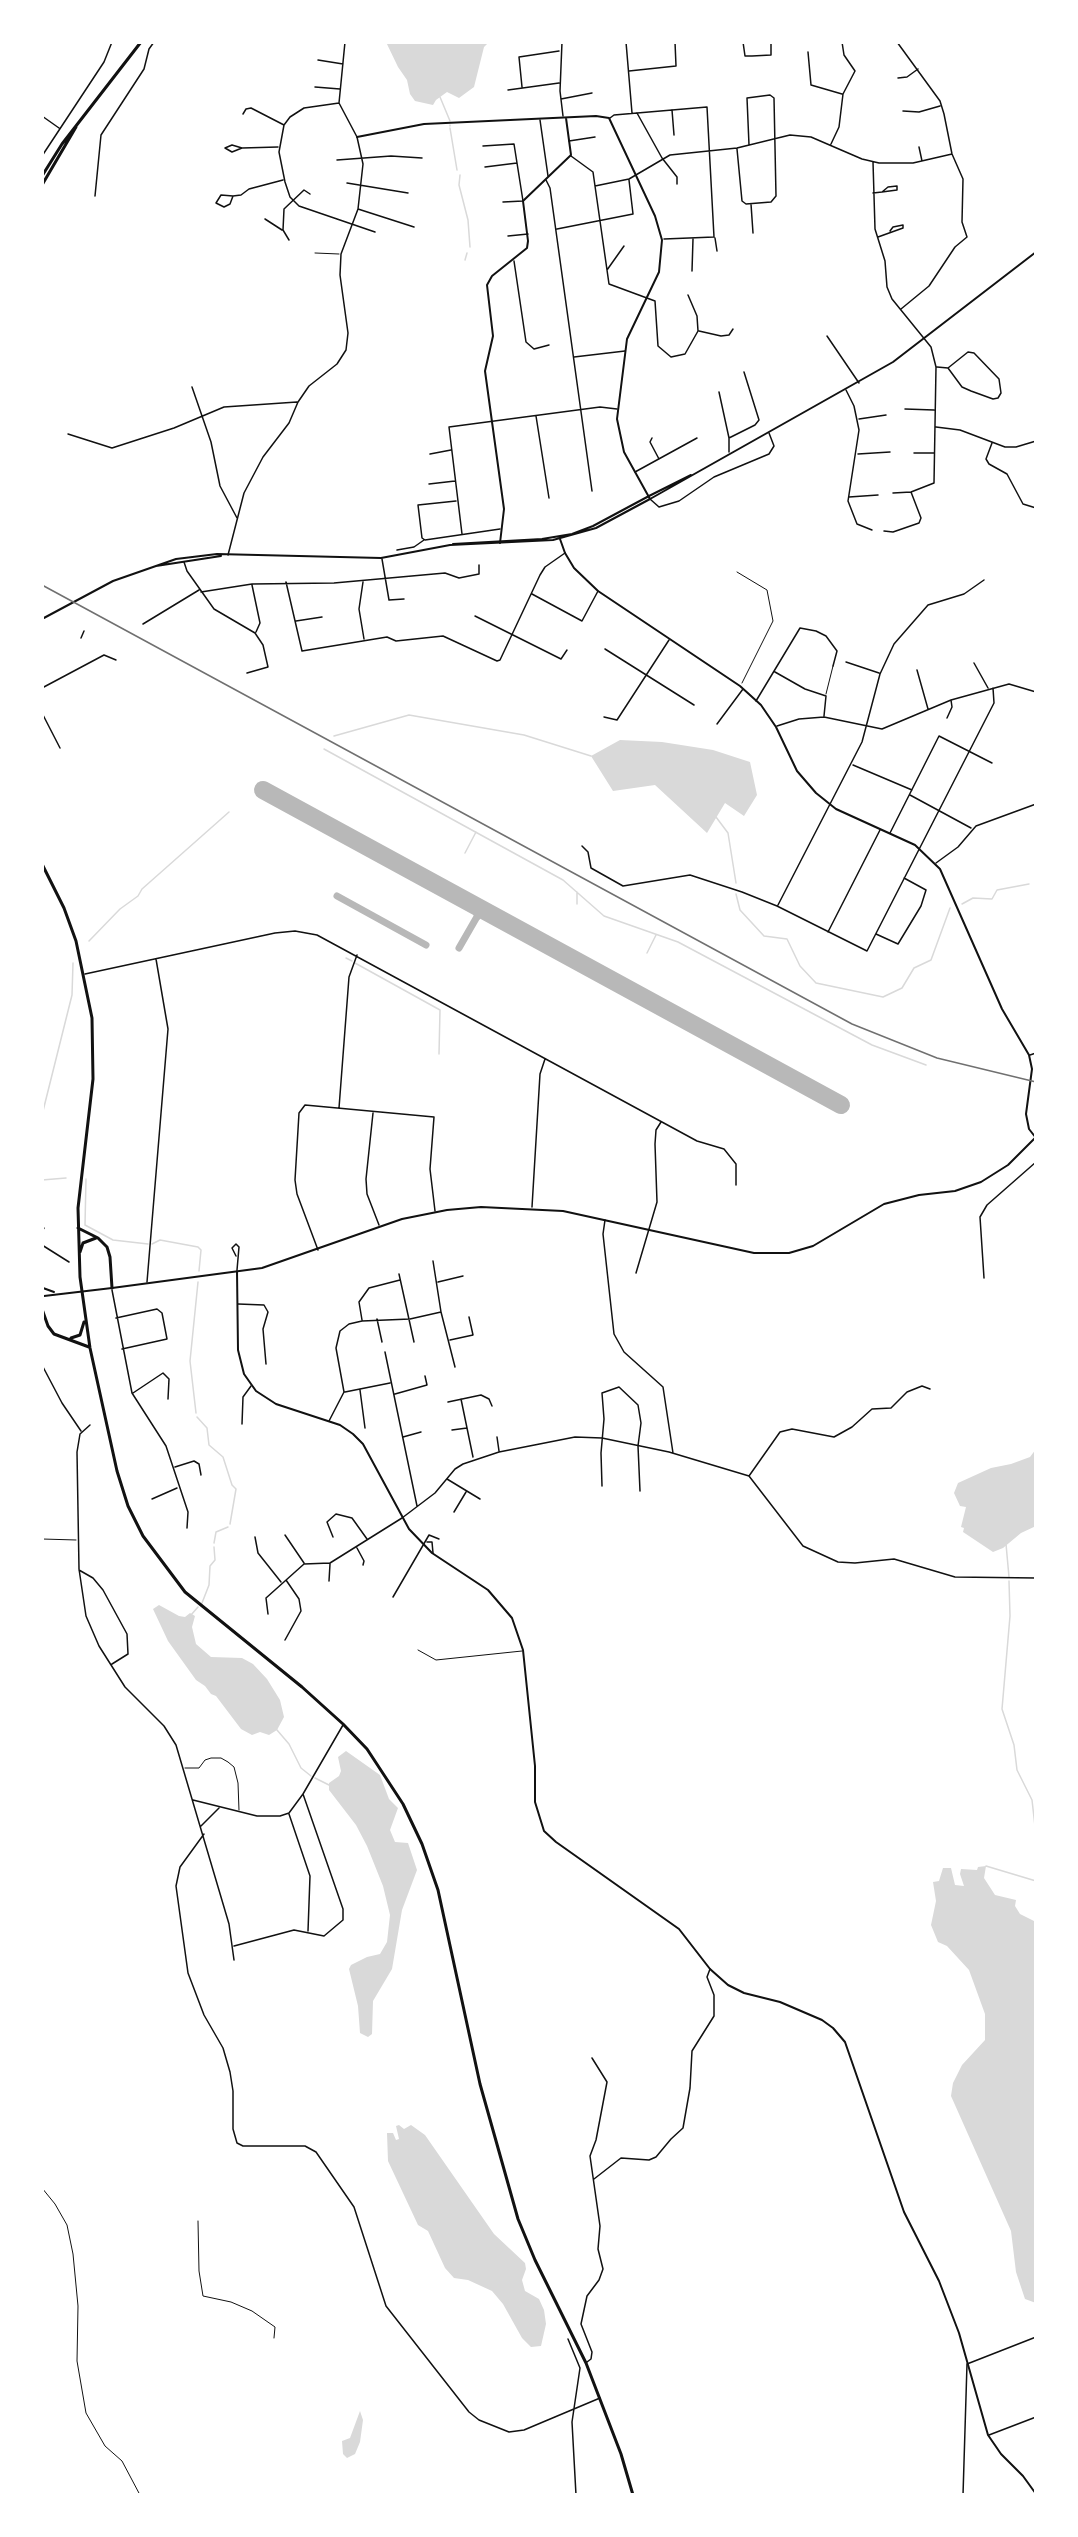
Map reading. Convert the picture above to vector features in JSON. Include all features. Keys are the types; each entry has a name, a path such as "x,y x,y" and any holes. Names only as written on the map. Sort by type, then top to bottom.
{"highway":[{"path":"42,176 93,101 141,42"},
{"path":"42,185 93,101"},
{"path":"42,864 64,908 84,974 92,1018 94,1056 78,1226 80,1277 90,1348 117,1471 128,1506 143,1536 162,1564 201,1607 302,1687 367,1749 386,1774 422,1844 438,1890 480,2084 518,2220 535,2260 586,2363 633,2495"},
{"path":"78,1226 82,1232 98,1238 109,1251 112,1288"},
{"path":"79,1260 83,1243 98,1238"},
{"path":"42,1309 51,1331 90,1348"},
{"path":"67,1339 80,1335 85,1320"}],"street":[{"path":"42,156 104,62 112,42"},
{"path":"95,196 101,135 144,69 149,49 154,42"},
{"path":"226,555 252,477 289,423 298,402 309,386 337,364 346,350 348,333 340,274 341,254 358,209 363,158 357,137 339,103 345,42"},
{"path":"562,42 561,99 571,155 591,168 606,271 611,286 655,301 657,341 665,354 674,357 685,354 698,331 697,316 688,295"},
{"path":"626,42 632,113"},
{"path":"629,71 676,66 675,42"},
{"path":"743,42 745,56 771,55 771,42"},
{"path":"830,144 839,128 843,94 855,71 844,55 842,42"},
{"path":"897,42 918,69 941,106 952,154 963,179 962,222 967,237 955,247 929,286 900,309"},
{"path":"522,87 519,57 561,51"},
{"path":"808,52 812,85 828,87 843,94"},
{"path":"318,60 343,64"},
{"path":"898,78 907,77 918,69"},
{"path":"508,90 560,83"},
{"path":"315,87 340,89"},
{"path":"561,99 592,93"},
{"path":"737,148 740,198 746,204 771,202 776,196 774,98 770,95 749,97 746,101 749,145"},
{"path":"339,103 304,108 290,117 284,125 279,147 284,180 292,200 313,212 375,232"},
{"path":"903,111 919,112 941,106"},
{"path":"357,137 424,124 609,118 614,115 707,107 714,237 717,251"},
{"path":"243,114 252,108 284,125"},
{"path":"672,110 674,135"},
{"path":"637,113 662,158 677,177 677,184"},
{"path":"42,116 59,128"},
{"path":"609,118 655,216 662,240 659,272 629,333 625,351 618,409 619,436 624,452 650,497 659,507 679,501 714,477 769,454 774,446 769,432"},
{"path":"540,120 592,491"},
{"path":"594,186 629,179 662,158 680,152 737,148 774,136 805,136 873,162 922,161 952,154"},
{"path":"569,141 595,137"},
{"path":"483,146 514,144 528,234 527,248 492,276 487,285 493,336 484,367 504,509 500,542"},
{"path":"242,148 232,152 225,148 232,145 242,148 279,147"},
{"path":"919,147 922,161"},
{"path":"502,202 523,201 571,155"},
{"path":"338,160 422,158"},
{"path":"873,162 872,193 877,237 885,261 887,287 900,309 933,351 936,367 934,483 911,492 893,494"},
{"path":"485,167 517,163"},
{"path":"556,230 633,214 629,179"},
{"path":"233,196 230,204 224,207 216,203 221,195 242,195 249,189 284,180"},
{"path":"347,183 408,193"},
{"path":"283,230 284,209 304,190 310,194"},
{"path":"872,193 882,192"},
{"path":"751,203 753,233"},
{"path":"358,209 414,227"},
{"path":"265,219 283,230 290,240"},
{"path":"877,237 890,231"},
{"path":"508,236 528,234"},
{"path":"662,240 714,237"},
{"path":"692,271 693,238"},
{"path":"606,271 624,246"},
{"path":"42,618 121,577 183,559 226,555 381,558 459,542 560,538 592,526 650,497 859,383 925,339 1036,252"},
{"path":"315,253 341,254"},
{"path":"514,260 526,342 534,349 549,345"},
{"path":"698,331 721,336 729,335 733,329"},
{"path":"827,336 859,383"},
{"path":"573,358 625,351"},
{"path":"936,367 948,368 968,352 974,353 999,379 1001,393 998,398 993,399 970,391 962,387 948,368"},
{"path":"729,438 756,425 759,420 744,372"},
{"path":"192,387 202,414 220,486 237,518"},
{"path":"846,390 858,419 857,454 848,497 857,525 872,530"},
{"path":"719,392 729,438 730,454"},
{"path":"68,434 112,448 174,428 202,414 224,407 298,402"},
{"path":"462,534 449,427 600,407 618,409"},
{"path":"905,409 936,410"},
{"path":"858,419 886,415"},
{"path":"536,416 549,498"},
{"path":"936,427 960,430 992,442 1016,447 1036,441"},
{"path":"652,438 650,442 659,459"},
{"path":"635,472 697,438"},
{"path":"992,442 986,459 988,464 1007,474 1023,504 1036,508"},
{"path":"430,454 451,450"},
{"path":"857,454 890,452"},
{"path":"914,453 935,454"},
{"path":"429,484 455,481"},
{"path":"884,531 893,532 920,523 921,518 911,492"},
{"path":"848,497 878,495"},
{"path":"424,540 420,533 418,505 458,501"},
{"path":"397,550 414,547 424,540 501,529"},
{"path":"63,1293 43,1287 43,1297 262,1268 318,1250 379,1226 435,1212 481,1207 532,1207 605,1219 754,1253 789,1253 813,1246 885,1204 909,1197 955,1191 987,1179 1015,1160 1036,1138 1029,1129 1026,1114 1032,1070 1029,1055 1006,1019 951,891 935,864 919,848 830,805 809,786 797,771 777,726 742,686 669,640 598,591 575,570 565,553 560,538"},
{"path":"286,582 302,651 387,637 396,640 443,636 497,661 500,660 545,567 565,553"},
{"path":"381,558 389,600 404,599"},
{"path":"183,559 200,591 217,611 255,633 265,647 269,664 267,669 247,673"},
{"path":"143,624 200,591 252,584 363,581 445,573 459,578 479,574 479,565"},
{"path":"717,724 742,686 773,621 767,590 737,572"},
{"path":"777,906 852,765 867,727 880,674 894,644 928,605 964,594 984,580"},
{"path":"363,581 359,609 364,640"},
{"path":"252,584 260,623 255,633"},
{"path":"531,594 582,621 598,591"},
{"path":"295,621 322,616"},
{"path":"475,616 561,659 567,650"},
{"path":"756,701 800,628 816,631 826,636 837,651 826,696 824,717"},
{"path":"81,638 84,631"},
{"path":"604,717 617,720 669,640"},
{"path":"605,649 694,705"},
{"path":"42,688 104,655 116,660"},
{"path":"846,662 880,674"},
{"path":"974,663 988,689"},
{"path":"917,670 928,709"},
{"path":"775,672 805,689 826,696"},
{"path":"777,726 800,719 824,717 885,729 951,700 988,689 1013,683 1036,692"},
{"path":"582,846 588,852 591,868 623,886 690,875 777,906 867,951 995,700 993,688"},
{"path":"947,718 952,707 951,700"},
{"path":"42,713 60,748"},
{"path":"889,833 939,736 992,763"},
{"path":"852,765 912,790"},
{"path":"909,795 972,829"},
{"path":"935,864 958,847 972,829 1036,804"},
{"path":"828,932 880,829"},
{"path":"876,934 898,944 921,906 926,890 904,878"},
{"path":"84,974 274,933 295,931 317,935 697,1141 728,1152 736,1164 736,1185"},
{"path":"339,1108 349,977 357,955"},
{"path":"147,1283 168,1029 156,958"},
{"path":"1029,1055 1036,1053"},
{"path":"532,1207 540,1074 546,1058"},
{"path":"318,1250 297,1194 295,1180 300,1113 305,1106 434,1117 430,1169 435,1212"},
{"path":"374,1112 366,1179 367,1194 379,1226"},
{"path":"636,1273 657,1202 655,1144 656,1130 661,1121"},
{"path":"984,1278 980,1217 987,1205 1036,1162"},
{"path":"605,1219 603,1234 614,1334 624,1352 663,1387 673,1453"},
{"path":"42,1245 69,1262"},
{"path":"236,1256 238,1350 244,1374 256,1391 276,1404 329,1422 353,1434 363,1444 402,1518 432,1553 488,1590 504,1606 516,1627 524,1650 535,1766 535,1802 544,1831 556,1842 679,1929 710,1969 736,1990 780,2002 822,2020 833,2028 845,2042 904,2212 939,2281 959,2333 988,2435 1001,2454 1023,2476 1036,2494"},
{"path":"433,1261 441,1312 455,1367"},
{"path":"399,1274 414,1342"},
{"path":"437,1282 463,1275"},
{"path":"362,1321 359,1302 369,1288 400,1280"},
{"path":"112,1288 132,1393 156,1429 174,1467 178,1487 188,1512 187,1528"},
{"path":"237,1305 264,1305 268,1312 263,1329 266,1364"},
{"path":"116,1318 157,1309 162,1313 167,1340 122,1349"},
{"path":"329,1422 344,1392 336,1348 336,1338 340,1330 349,1324 377,1318 410,1319 441,1312"},
{"path":"449,1340 472,1335 469,1317"},
{"path":"377,1318 382,1342"},
{"path":"385,1352 417,1506"},
{"path":"42,1365 62,1403 82,1431"},
{"path":"132,1393 163,1373 169,1379 168,1399"},
{"path":"394,1395 427,1385 425,1376"},
{"path":"344,1392 391,1383"},
{"path":"242,1424 243,1397 252,1385"},
{"path":"749,1476 780,1432 792,1429 834,1437 852,1427 872,1409 891,1408 907,1392 922,1386 930,1389"},
{"path":"602,1486 604,1419 602,1393 619,1387 638,1405 641,1424 638,1446 640,1491"},
{"path":"360,1389 365,1428"},
{"path":"448,1402 481,1395 489,1399 492,1406"},
{"path":"461,1399 473,1459"},
{"path":"90,1425 82,1431 76,1452 79,1569 90,1627 111,1665 130,1692 171,1735 204,1834 234,1946 234,1960"},
{"path":"452,1430 468,1428"},
{"path":"402,1437 422,1432"},
{"path":"497,1437 499,1452"},
{"path":"268,1614 266,1598 281,1582 304,1564 330,1563 356,1547 402,1518 435,1493 455,1469 473,1459 499,1452 575,1437 602,1438 673,1453 749,1476 803,1546 838,1562 894,1559 964,1578 1036,1578"},
{"path":"174,1467 194,1461 199,1464 201,1474"},
{"path":"447,1479 480,1498"},
{"path":"152,1499 178,1487"},
{"path":"454,1512 467,1491"},
{"path":"333,1537 327,1522 336,1514 352,1518 367,1540"},
{"path":"285,1535 304,1564"},
{"path":"393,1597 429,1535 439,1539"},
{"path":"255,1537 258,1553 281,1582"},
{"path":"42,1539 78,1539"},
{"path":"424,1544 432,1542 434,1547 432,1553"},
{"path":"356,1547 364,1561 363,1565"},
{"path":"329,1581 330,1563"},
{"path":"79,1569 93,1578 103,1590 127,1634 128,1654 111,1665"},
{"path":"285,1579 299,1599 301,1611 285,1640"},
{"path":"418,1650 436,1660 524,1650"},
{"path":"193,1800 219,1808 269,1817 288,1813 303,1794 343,1724"},
{"path":"183,1768 199,1768 205,1760 211,1758 221,1758 228,1762 234,1767 238,1783 239,1812"},
{"path":"234,1946 294,1930 318,1936 328,1934 343,1920 344,1915 303,1794"},
{"path":"201,1826 219,1808"},
{"path":"288,1813 310,1876 308,1933"},
{"path":"204,1834 180,1867 176,1886 188,1973 204,2015 223,2048 230,2072 233,2091 233,2129 237,2143 243,2146 305,2146 316,2152 354,2206 386,2306 469,2412 491,2427 509,2432 544,2423 600,2398"},
{"path":"593,2179 621,2158 648,2160 657,2157 683,2128 690,2088 692,2051 714,2016 714,1995 707,1977 710,1969"},
{"path":"586,2363 591,2359 592,2352 581,2324 587,2296 599,2280 603,2269 598,2249 600,2226 591,2153 596,2140 607,2082 592,2058"},
{"path":"42,2188 56,2204 67,2224 73,2254 78,2306 78,2379 86,2413 105,2446 122,2461 140,2495"},
{"path":"198,2221 199,2271 205,2298 231,2302 252,2311 275,2326 274,2338"},
{"path":"967,2364 1036,2337"},
{"path":"568,2338 580,2368 572,2436 576,2495"},
{"path":"963,2495 967,2364"},
{"path":"988,2435 1036,2417"}],"shaded area":[{"path":"386,42 489,42 484,47 474,87 459,98 447,92 433,105 415,101 410,94 407,80"},
{"path":"620,740 662,742 713,750 750,762 757,795 744,816 725,803 707,833 655,785 613,791 591,756"},
{"path":"1036,1449 1036,1526 993,1552 963,1532 964,1528 961,1527 966,1507 960,1506 954,1493 958,1483 991,1468 1030,1457"},
{"path":"159,1605 179,1616 185,1617 190,1613 195,1616 192,1627 196,1644 211,1657 242,1658 253,1664 267,1679 280,1700 284,1717 277,1730 269,1735 260,1732 252,1735 241,1729 216,1696 196,1680 168,1641 153,1609"},
{"path":"346,1751 380,1775 389,1799 398,1808 390,1830 395,1842 408,1843 417,1870 402,1910 392,1969 373,2001 372,2034 368,2037 360,2033 358,2006 349,1969 351,1965 367,1957 380,1954 387,1942 390,1915 383,1886 367,1846 356,1825 329,1790 329,1783 339,1776 341,1771 338,1757"},
{"path":"986,1866 984,1878 995,1895 1016,1900 1015,1906 1020,1914 1036,1922 1036,2303 1025,2299 1016,2272 1011,2231 951,2096 953,2083 962,2065 985,2040 985,2014 969,1970 947,1946 938,1942 931,1925 936,1901 933,1882 939,1881 943,1868 951,1868 955,1885 964,1886 960,1874 961,1869 977,1870 978,1867"},
{"path":"399,2125 404,2129 411,2125 425,2135 494,2234 525,2263 526,2269 522,2280 525,2291 539,2299 544,2310 546,2324 541,2346 531,2347 522,2338 503,2304 492,2291 468,2280 454,2278 445,2268 428,2231 418,2225 388,2161 387,2133 393,2133 396,2140 399,2139 396,2126"},
{"path":"360,2411 363,2420 360,2442 355,2454 347,2458 343,2454 342,2441 350,2438"}],"waterway":[{"path":"440,97 450,121"},
{"path":"450,128 457,170"},
{"path":"460,175 459,185 468,220 470,247"},
{"path":"465,260 467,253"},
{"path":"334,736 409,715 524,735 591,756"},
{"path":"324,749 563,880 604,916 678,942 872,1045 926,1065"},
{"path":"89,941 120,909 138,896 142,889 229,812"},
{"path":"716,817 728,833 736,883"},
{"path":"465,853 476,832"},
{"path":"962,904 973,898 992,899 997,890 1029,884"},
{"path":"577,892 577,904"},
{"path":"736,894 740,910 764,936 787,939 800,966 816,983 883,997 902,988 914,968 931,960 950,908"},
{"path":"647,953 656,935"},
{"path":"346,958 352,961"},
{"path":"42,1115 72,995 73,963"},
{"path":"355,963 440,1010 439,1054"},
{"path":"42,1180 66,1178"},
{"path":"86,1179 85,1225 113,1240 148,1244"},
{"path":"152,1244 160,1240 198,1247 201,1250 199,1271"},
{"path":"196,1413 190,1361 198,1282"},
{"path":"197,1417 207,1428 209,1445 223,1457 232,1485 236,1489 230,1524"},
{"path":"214,1543 216,1532 228,1527"},
{"path":"1006,1544 1009,1577"},
{"path":"202,1603 209,1585 210,1566 215,1560 214,1547"},
{"path":"1009,1581 1010,1616 1002,1709 1014,1745 1017,1770 1032,1800 1036,1835"},
{"path":"191,1615 198,1607"},
{"path":"277,1730 289,1744 301,1768 311,1776"},
{"path":"315,1778 329,1785"},
{"path":"986,1866 1036,1881"}],"taxiway":[{"path":"337,896 426,945"},
{"path":"473,904 477,910 477,917"},
{"path":"459,948 478,915 490,913"}],"runway":[{"path":"263,790 841,1105"}],"railway":[{"path":"42,585 852,1024 937,1058 1036,1082"}]}
